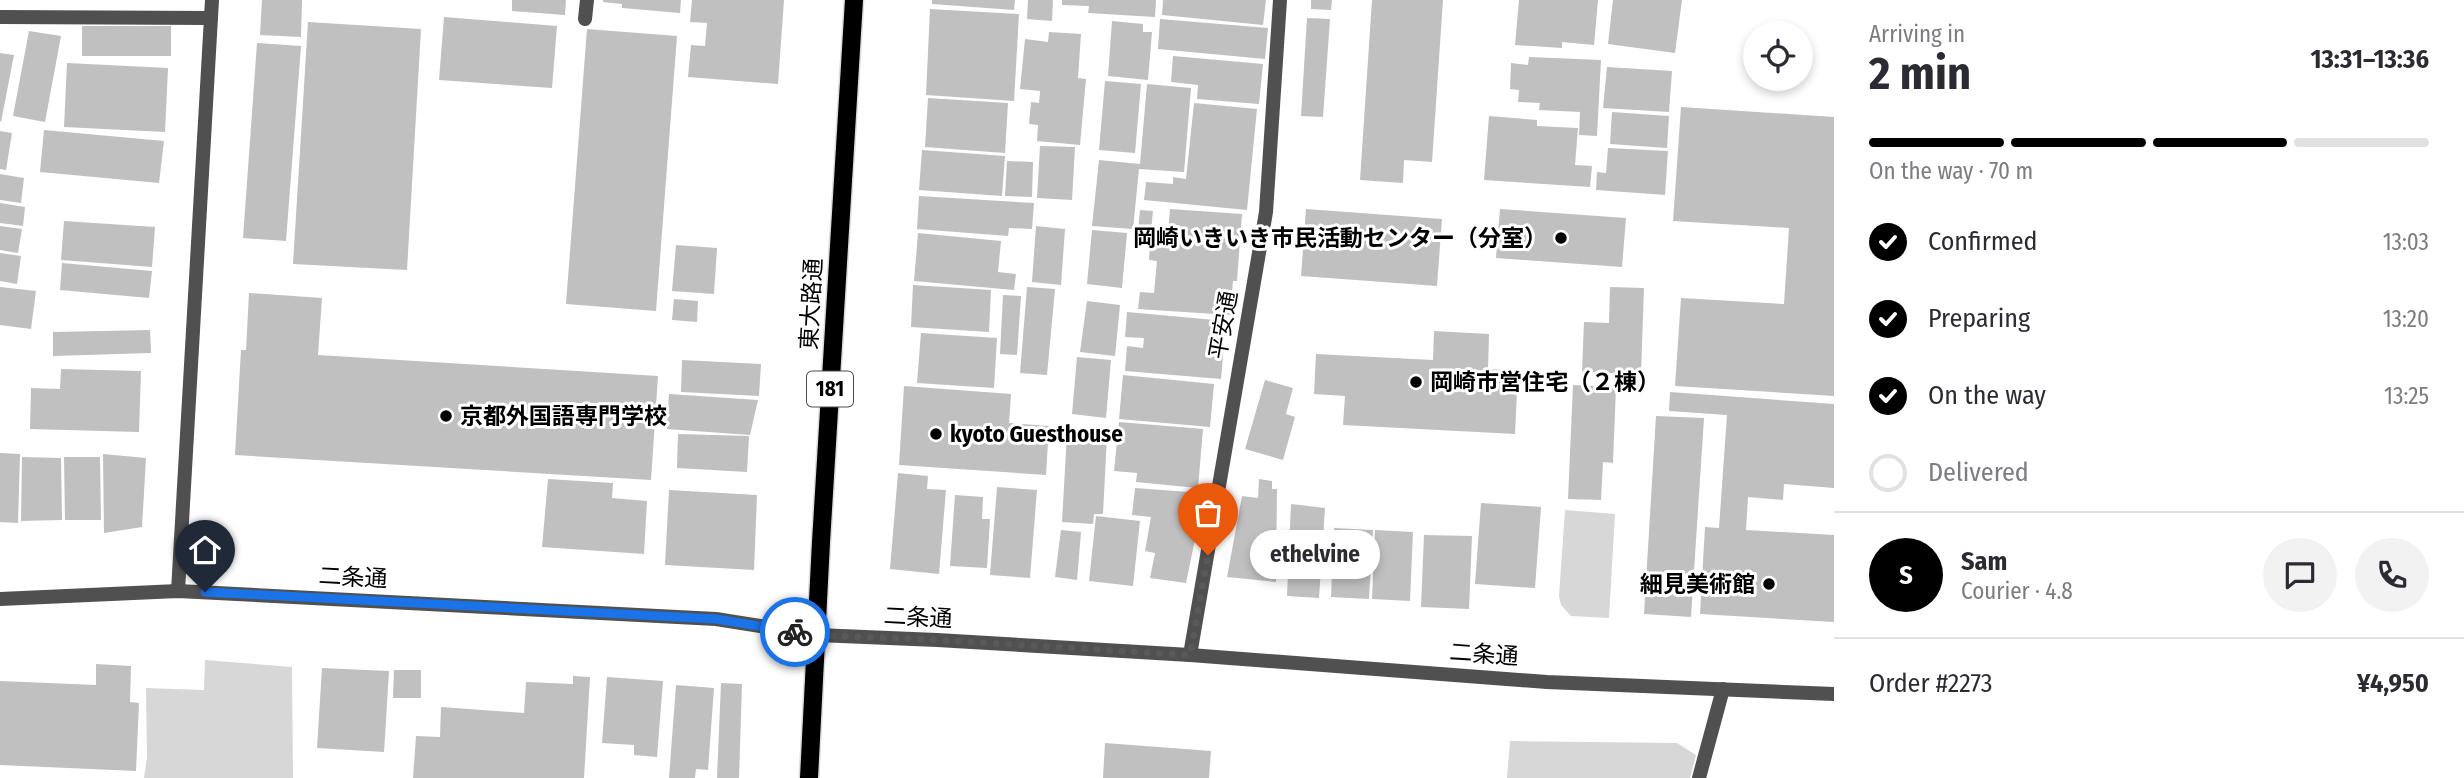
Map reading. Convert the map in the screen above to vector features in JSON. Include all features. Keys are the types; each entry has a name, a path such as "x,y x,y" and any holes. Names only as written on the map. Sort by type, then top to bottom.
{"main road":[{"name":"東大路通","path":"809,778 854,0"}],"street":[{"path":"178,591 212,0"},
{"path":"585,19 587,0"},
{"name":"平安通","path":"1190,655 1266,212 1280,0"},
{"path":"0,17 211,18"},
{"name":"二条通","path":"0,600 178,591 716,619 817,635 1190,655 1547,682 1834,694"},
{"path":"1699,778 1723,689"}],"shaded area":[{"path":"1565,510 1615,514 1609,618 1571,616 1561,605 1559,596"},
{"path":"205,660 292,667 293,778 144,778 147,757 146,688 204,690"},
{"path":"1510,741 1677,743 1696,755 1690,778 1507,778"}],"building":[{"path":"262,0 302,0 301,37 260,35"},
{"path":"512,0 566,0 565,15 512,11"},
{"path":"603,0 681,0 680,13 622,8 622,4"},
{"path":"692,0 784,0 778,84 688,77 691,45 705,46 707,23 690,22"},
{"path":"932,0 1015,0 1014,10 932,4"},
{"path":"1028,0 1053,0 1052,21 1027,19"},
{"path":"1062,0 1156,0 1155,17 1088,13 1089,6 1062,5"},
{"path":"1163,0 1266,0 1263,25 1162,15"},
{"path":"1311,0 1332,0 1331,10 1311,9"},
{"path":"1372,0 1443,0 1432,162 1404,160 1403,183 1360,180"},
{"path":"1519,0 1598,0 1594,45 1562,42 1562,48 1515,45"},
{"path":"1613,0 1682,0 1675,53 1608,44"},
{"path":"930,9 1019,14 1014,101 926,95"},
{"path":"444,17 557,26 552,88 439,80"},
{"path":"1307,18 1330,19 1323,117 1301,116"},
{"path":"1160,19 1268,28 1265,59 1158,49"},
{"path":"1112,21 1143,24 1143,32 1152,32 1148,80 1108,76"},
{"path":"308,22 421,29 407,270 293,264"},
{"path":"82,26 171,26 171,56 82,56"},
{"path":"587,29 677,36 656,311 566,304"},
{"path":"29,31 61,36 45,122 13,116"},
{"path":"1049,32 1081,34 1078,78 1086,79 1080,145 1037,141 1038,125 1029,124 1031,102 1039,103 1040,91 1020,89 1025,39 1048,42"},
{"path":"257,43 301,46 286,241 243,238"},
{"path":"0,53 14,55 1,122 0,121"},
{"path":"1173,56 1263,64 1259,104 1197,99 1198,85 1171,82"},
{"path":"1529,57 1601,60 1597,136 1579,135 1580,112 1539,110 1540,103 1518,102 1519,90 1510,89 1511,63 1528,65"},
{"path":"67,63 168,68 165,132 64,127"},
{"path":"1607,67 1672,71 1669,112 1603,108"},
{"path":"1105,81 1141,84 1135,153 1099,150"},
{"path":"1147,84 1191,88 1184,172 1139,169 1133,229 1092,226 1099,160 1140,164"},
{"path":"928,98 1008,103 1005,153 925,147"},
{"path":"1194,103 1257,109 1247,210 1144,200 1146,182 1173,184 1173,177 1186,179"},
{"path":"1681,107 1834,117 1834,396 1675,386 1681,298 1784,304 1789,228 1673,221"},
{"path":"1612,112 1669,116 1667,148 1610,144"},
{"path":"1489,116 1537,120 1537,126 1578,128 1575,165 1592,166 1590,187 1484,180"},
{"path":"44,130 164,141 159,183 40,172"},
{"path":"0,131 12,133 6,170 0,169"},
{"path":"1040,146 1075,147 1072,200 1037,198"},
{"path":"1608,148 1668,151 1665,195 1596,190 1597,172 1606,173"},
{"path":"922,150 1005,156 1002,196 919,190"},
{"path":"1007,161 1033,162 1032,197 1005,196"},
{"path":"0,174 24,178 21,203 0,200"},
{"path":"919,196 1034,203 1032,229 1009,228 1008,236 917,229"},
{"path":"0,203 25,207 23,226 0,223"},
{"path":"1170,209 1242,214 1237,281 1233,281 1230,315 1138,309 1140,292 1154,293 1157,261 1149,260 1150,242 1167,244"},
{"path":"1306,209 1442,219 1437,286 1301,276"},
{"name":"岡崎いきいき市民活動センター（分室）","path":"1500,209 1626,218 1622,267 1496,258"},
{"path":"1140,210 1153,211 1151,232 1138,232"},
{"path":"64,221 155,227 152,267 61,260"},
{"path":"0,226 22,229 18,253 0,250"},
{"path":"1036,226 1065,229 1061,285 1032,282"},
{"path":"1092,230 1127,233 1122,288 1087,284"},
{"path":"918,233 1001,241 998,272 1016,274 1014,290 914,281"},
{"path":"676,245 717,248 714,294 672,291"},
{"path":"0,253 21,256 17,284 0,281"},
{"path":"62,263 152,271 149,298 60,290"},
{"path":"913,285 991,290 989,332 911,327"},
{"path":"0,287 36,291 31,329 0,325"},
{"path":"1027,287 1055,289 1047,375 1020,373"},
{"path":"1610,287 1644,288 1641,374 1582,372 1584,322 1609,323"},
{"name":"京都外国語専門学校","path":"249,293 322,298 318,355 658,376 651,480 235,455 241,350 246,350"},
{"path":"1003,295 1021,296 1017,355 1000,354"},
{"path":"674,299 698,301 697,322 672,320"},
{"path":"1087,301 1120,305 1115,356 1080,352"},
{"path":"1127,312 1226,321 1221,379 1125,371 1127,346 1143,348 1144,338 1125,337"},
{"path":"150,330 151,353 53,356 53,332"},
{"name":"岡崎市営住宅（２棟）","path":"1434,331 1489,334 1488,369 1518,371 1515,434 1343,425 1345,396 1314,394 1316,354 1433,360"},
{"path":"921,333 997,338 994,388 917,383"},
{"path":"1077,357 1111,360 1106,418 1072,414"},
{"path":"682,360 761,364 759,396 681,392"},
{"path":"61,369 141,371 139,432 30,429 31,388 60,389"},
{"path":"1123,375 1214,384 1210,427 1119,419"},
{"path":"1265,380 1293,388 1286,414 1295,417 1283,460 1245,449"},
{"path":"1573,385 1616,387 1613,463 1603,462 1601,500 1568,499"},
{"path":"904,386 1011,394 1009,423 1049,426 1046,475 899,465"},
{"path":"1670,392 1834,404 1834,488 1784,484 1783,500 1748,497 1746,530 1834,535 1834,622 1700,614 1705,527 1719,528 1727,415 1669,411"},
{"path":"669,394 758,400 750,435 667,429"},
{"path":"1656,416 1704,418 1691,617 1644,614"},
{"path":"1119,422 1203,429 1198,488 1136,482 1137,473 1114,471"},
{"path":"1067,433 1107,436 1103,514 1094,514 1093,524 1062,522"},
{"path":"678,434 749,436 747,472 677,468"},
{"path":"0,453 20,454 18,523 0,522"},
{"path":"103,454 146,458 142,527 104,533"},
{"path":"22,457 61,458 62,520 21,521"},
{"path":"64,457 100,457 101,520 65,520"},
{"path":"898,473 928,476 927,489 946,490 939,574 890,569"},
{"path":"548,479 613,483 612,498 647,501 644,554 542,547"},
{"path":"1259,479 1272,481 1272,489 1277,489 1276,582 1227,577 1242,496 1258,498"},
{"path":"997,487 1037,490 1030,578 990,575"},
{"path":"1135,488 1202,493 1186,583 1150,578 1155,553 1145,551 1151,517 1132,515"},
{"path":"669,490 757,495 754,570 665,565"},
{"path":"955,495 983,497 982,519 990,519 987,568 950,566"},
{"path":"1481,503 1541,507 1535,588 1475,584"},
{"path":"1291,504 1325,508 1319,598 1287,596"},
{"path":"1096,516 1140,521 1133,586 1089,581"},
{"path":"1334,528 1373,530 1369,599 1331,597"},
{"path":"1061,530 1081,532 1077,580 1055,577"},
{"path":"1375,530 1413,532 1410,601 1372,599"},
{"path":"1424,535 1472,536 1469,609 1421,607"},
{"path":"96,664 131,666 130,702 139,703 136,771 0,765 0,681 96,685"},
{"path":"322,668 389,671 384,752 317,748"},
{"path":"394,670 421,670 421,698 393,698"},
{"path":"573,676 590,677 584,778 413,778 416,736 440,737 441,707 524,713 526,682 573,684"},
{"path":"607,677 663,681 657,757 634,755 634,745 602,743"},
{"path":"721,683 742,684 739,778 717,778"},
{"path":"676,685 714,688 708,770 696,769 695,778 669,778"},
{"path":"1105,743 1211,751 1209,778 1103,778"}],"way so far":[{"path":"795,632 1190,655 1208,555"}],"place":[{"name":"岡崎いきいき市民活動センター（分室）","path":"1561,238"},
{"name":"岡崎市営住宅（２棟）","path":"1416,382"},
{"name":"京都外国語専門学校","path":"446,416"},
{"name":"kyoto Guesthouse","path":"936,434"},
{"name":"ethelvine","path":"1208,555"},
{"name":"細見美術館","path":"1769,584"}],"route":[{"path":"205,592 716,619 795,632"}]}
